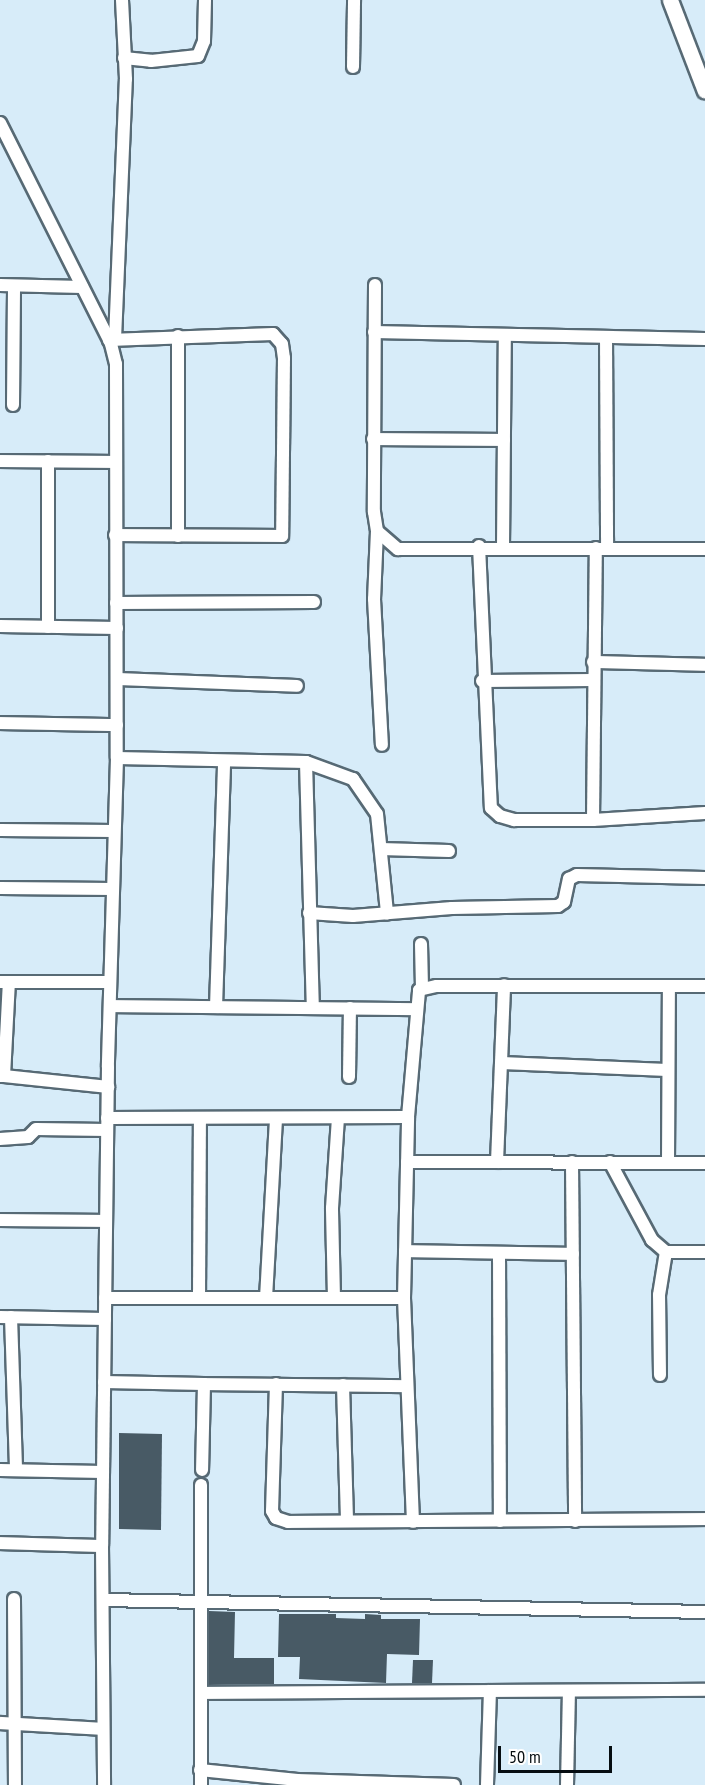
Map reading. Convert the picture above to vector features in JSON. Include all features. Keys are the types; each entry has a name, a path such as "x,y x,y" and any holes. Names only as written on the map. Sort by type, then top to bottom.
{"street":[{"path":"104,1785 102,1546 107,1124 118,679 114,462 116,364 112,339 124,58 122,0"},
{"path":"124,58 152,61 198,56 204,41 205,0"},
{"path":"353,67 354,0"},
{"path":"670,0 705,91"},
{"path":"0,123 82,287 112,339"},
{"path":"0,285 82,287"},
{"path":"375,285 373,439 377,531 374,599 382,745"},
{"path":"13,405 14,286"},
{"path":"374,332 705,339"},
{"path":"112,339 273,334 282,344 284,358 282,536 115,535"},
{"path":"503,547 505,335"},
{"path":"178,336 178,536"},
{"path":"593,820 593,662 602,548 606,337"},
{"path":"373,439 504,440"},
{"path":"0,461 114,462"},
{"path":"48,461 48,627"},
{"path":"377,531 398,549 415,552 479,546 705,549"},
{"path":"479,546 482,681 491,808 500,816 514,820 593,820 705,813"},
{"path":"116,603 314,602"},
{"path":"0,626 117,628"},
{"path":"593,662 705,665"},
{"path":"118,679 297,686"},
{"path":"482,681 593,680"},
{"path":"0,723 117,725"},
{"path":"117,758 306,762 353,779 364,791 377,814 387,913"},
{"path":"216,1007 224,762"},
{"path":"306,762 313,1008"},
{"path":"0,830 114,831"},
{"path":"381,849 449,851"},
{"path":"309,913 387,913 558,906 564,902 569,879 577,875 705,878"},
{"path":"0,888 113,889"},
{"path":"413,1522 404,1298 408,1117 416,1009 422,988 421,944"},
{"path":"108,1088 2,1076 4,982 110,982"},
{"path":"497,1162 504,986"},
{"path":"422,988 705,986"},
{"path":"668,1163 669,988"},
{"path":"110,1006 416,1009"},
{"path":"349,1077 350,1008"},
{"path":"501,1063 668,1070"},
{"path":"0,1139 28,1137 36,1129 107,1124 200,1119 408,1117"},
{"path":"334,1298 332,1208 338,1118"},
{"path":"199,1298 200,1119"},
{"path":"266,1298 276,1120"},
{"path":"407,1162 705,1163"},
{"path":"572,1162 574,1521"},
{"path":"610,1162 652,1240 666,1252 705,1252"},
{"path":"0,1220 106,1221"},
{"path":"405,1251 573,1254"},
{"path":"660,1375 659,1295 666,1252"},
{"path":"499,1253 500,1521"},
{"path":"105,1298 404,1298"},
{"path":"16,1470 5,1317 105,1319"},
{"path":"104,1382 407,1386"},
{"path":"202,1470 204,1383"},
{"path":"276,1384 272,1511 276,1518 288,1522 705,1519"},
{"path":"343,1385 347,1520"},
{"path":"0,1470 103,1472"},
{"path":"201,1485 201,1785"},
{"path":"0,1543 102,1546"},
{"path":"14,1599 15,1785"},
{"path":"103,1600 202,1605 705,1612"},
{"path":"201,1693 705,1690"},
{"path":"487,1785 490,1691"},
{"path":"567,1785 569,1691"},
{"path":"0,1723 103,1729"},
{"path":"200,1770 297,1780 454,1785"}],"building":[{"path":"119,1433 162,1434 161,1530 119,1529"},
{"path":"209,1611 235,1612 234,1658 274,1658 274,1684 209,1685"},
{"path":"279,1614 336,1614 336,1618 365,1619 365,1614 381,1615 381,1619 420,1619 419,1655 387,1654 386,1683 299,1679 300,1657 278,1657"},
{"path":"413,1660 433,1660 432,1683 412,1683"}]}
